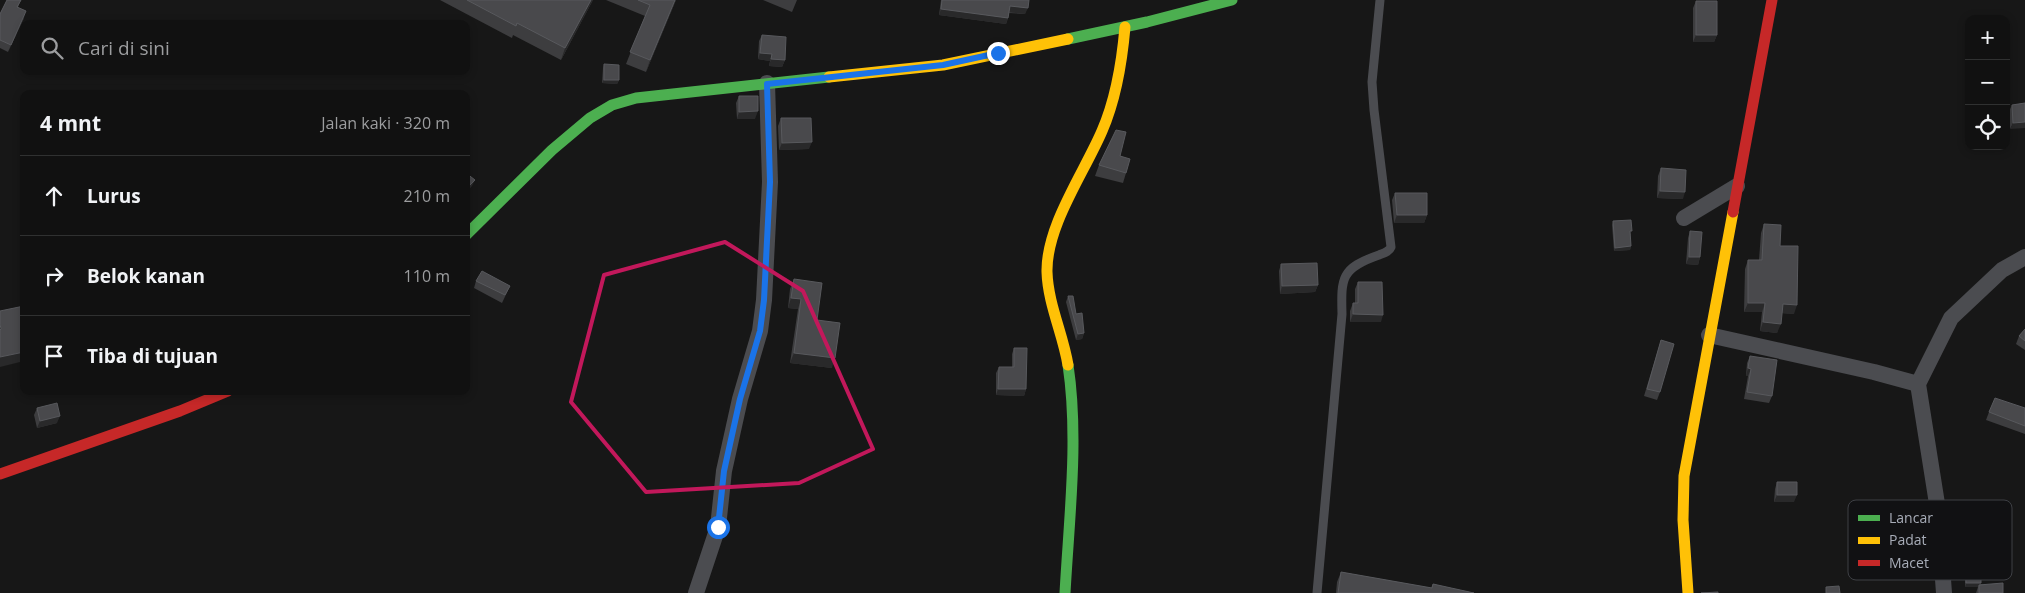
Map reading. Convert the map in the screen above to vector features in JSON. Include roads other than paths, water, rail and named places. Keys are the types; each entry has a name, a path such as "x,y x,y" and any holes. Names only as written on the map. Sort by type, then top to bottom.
{"street":[{"path":"470,231 552,150 590,118 612,105 636,98 943,65 1125,27 1232,0"},
{"path":"1688,593 1681,501 1684,476 1772,0"},
{"path":"1065,593 1073,396 1068,362 1050,294 1047,272 1049,251 1055,228 1106,122 1122,65 1125,27"},
{"path":"696,593 718,527 724,471 740,399 761,324 770,182 767,84"},
{"path":"1684,218 1737,186"},
{"path":"1936,500 1918,384 1951,318 2002,270 2025,257"},
{"path":"1709,335 1880,373 1918,384"},
{"path":"0,474 180,411 218,395"},
{"path":"1943,580 1944,593"}],"lane":[{"path":"1317,593 1344,278 1354,266 1387,252 1391,247 1373,101 1374,54 1380,0"}]}
